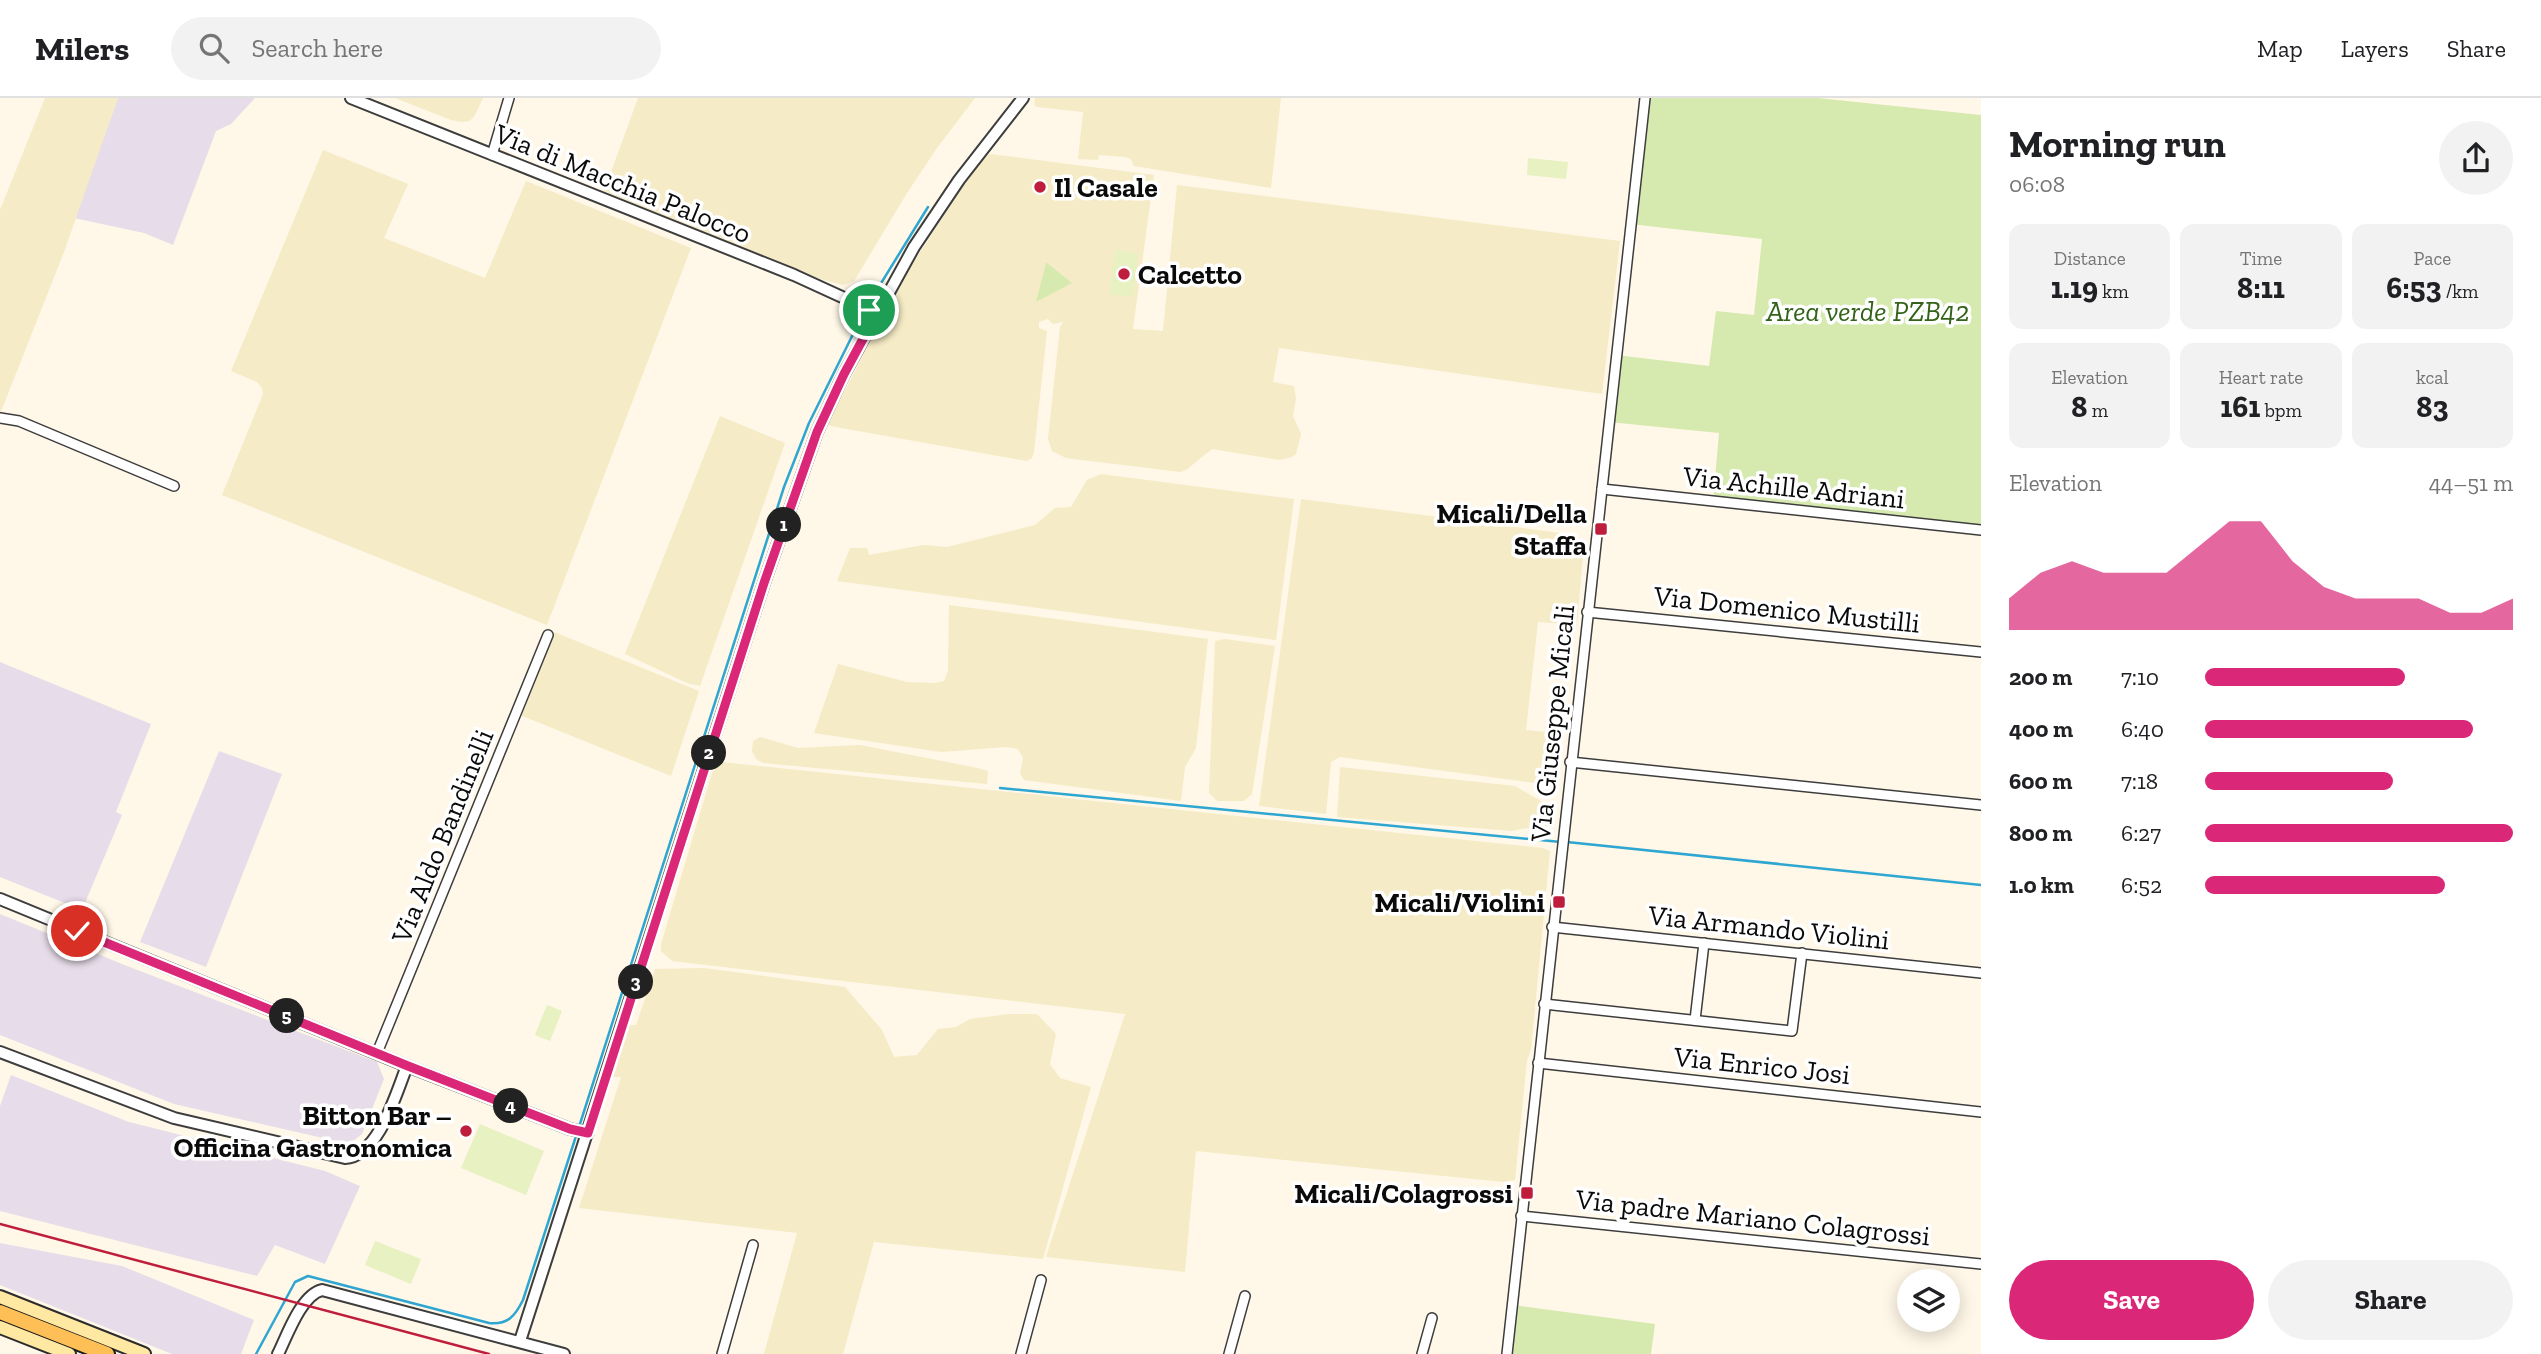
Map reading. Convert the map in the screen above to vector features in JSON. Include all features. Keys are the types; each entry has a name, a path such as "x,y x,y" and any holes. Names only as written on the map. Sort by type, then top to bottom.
{"main road":[{"path":"0,1297 144,1354"},
{"path":"0,1312 107,1354"},
{"path":"0,1327 69,1354"}],"street":[{"name":"Via di Macchia Palocco","path":"351,98 794,275 869,310"},
{"path":"492,155 509,98"},
{"path":"520,1341 764,583 817,432 869,310 944,201 1023,98"},
{"name":"Via Giuseppe Micali","path":"1507,1354 1560,850 1645,98"},
{"path":"0,418 19,421 174,486"},
{"name":"Via Achille Adriani","path":"1602,489 1981,530"},
{"name":"Via Domenico Mustilli","path":"1587,612 1981,652"},
{"name":"Via Aldo Bandinelli","path":"377,1053 548,635"},
{"path":"1570,762 1981,805"},
{"path":"0,899 408,1066 586,1133"},
{"name":"Via Armando Violini","path":"1552,927 1981,973"},
{"path":"1695,1020 1704,943"},
{"path":"1544,1004 1792,1031 1802,953"},
{"path":"0,1052 174,1118 345,1158 357,1156 373,1141 408,1066"},
{"name":"Via Enrico Josi","path":"1538,1063 1981,1112"},
{"name":"Via padre Mariano Colagrossi","path":"1521,1216 1981,1264"},
{"path":"722,1354 753,1245"},
{"path":"1021,1354 1041,1280"},
{"path":"278,1354 304,1304 312,1294 322,1290 564,1354"},
{"path":"1229,1354 1245,1296"},
{"path":"1422,1354 1432,1318"}],"shaded area":[{"path":"45,98 118,98 64,252 0,414 0,210"},
{"path":"118,98 255,98 231,124 216,131 173,245 144,233 74,218"},
{"path":"395,98 483,98 474,117 462,122"},
{"path":"638,98 975,98 907,193 854,281 843,285 820,279 604,191"},
{"path":"1035,98 1281,98 1271,188 1134,166 1131,159 1125,157 1099,155 1098,160 1078,159 1083,112 1037,107 1034,105"},
{"path":"323,150 408,184 384,238 485,278 526,181 691,248 547,625 222,495 263,394 257,382 231,371"},
{"path":"990,154 1154,175 1133,329 1163,331 1177,185 1620,241 1602,394 1279,348 1273,382 1294,386 1296,399 1293,416 1301,434 1296,454 1292,457 1280,460 1212,449 1180,472 1066,458 1052,451 1048,439 1060,327 1063,322 1053,324 1048,319 1039,322 1039,328 1047,331 1034,452 1032,458 1027,461 830,426 828,423 904,277 969,177"},
{"path":"720,416 785,443 700,686 687,683 625,654"},
{"path":"1101,474 1294,499 1276,640 837,581 850,548 867,548 869,555 923,545 947,547 1035,525 1055,508 1071,507 1087,480"},
{"path":"1301,499 1575,535 1574,552 1583,555 1577,625 1538,622 1526,730 1564,734 1550,785 1340,757 1331,762 1326,814 1259,806"},
{"path":"949,605 1208,639 1196,748 1185,767 1181,801 1024,780 1020,773 1023,758 1018,749 1006,747 941,752 814,733 838,664 907,682 944,681 948,670"},
{"path":"554,632 699,691 671,776 520,715"},
{"path":"1225,639 1275,646 1252,794 1244,801 1217,801 1209,793 1215,641"},
{"path":"0,662 151,724 116,812 122,815 82,910 0,877"},
{"path":"760,737 798,748 860,745 978,768 988,771 987,784 763,763 756,759 752,751 753,741"},
{"path":"219,751 282,774 206,967 140,942"},
{"path":"721,762 1543,848 1550,851 1531,1050 1527,1060 1515,1180 1504,1182 1196,1151 1185,1272 1046,1257 1125,1014 672,961 661,951 661,944 712,773"},
{"path":"1340,767 1515,786 1551,807 1547,831 1526,828 1512,831 1337,817"},
{"path":"0,914 377,1062 384,1079 362,1134 349,1144 174,1104 0,1035"},
{"path":"704,968 845,987 882,1030 894,1057 917,1055 938,1029 956,1027 970,1019 1037,1014 1056,1034 1050,1064 1060,1078 1091,1087 1043,1259 874,1242 843,1354 764,1354 797,1233 579,1208 621,1077 613,1077 630,1025 636,1025 655,969"},
{"path":"11,1075 129,1122 325,1171 360,1186 325,1264 275,1245 257,1276 0,1211 0,1106"},
{"path":"0,1243 122,1266 254,1320 241,1354 172,1354 0,1285"}],"green space":[{"name":"Area verde PZB42","path":"1645,98 1818,98 1981,115 1981,530 1713,501 1719,433 1609,422 1616,355 1709,366 1716,311 1754,315 1762,239 1630,224"},
{"path":"1528,158 1568,162 1566,179 1527,175"},
{"name":"Calcetto","path":"1115,250 1138,253 1133,297 1110,294"},
{"path":"1046,263 1072,283 1036,302"},
{"path":"547,1005 562,1011 550,1041 535,1035"},
{"path":"480,1124 544,1151 526,1195 461,1168"},
{"path":"375,1241 421,1259 411,1284 365,1265"},
{"path":"1512,1305 1655,1324 1651,1354 1506,1354"}],"waterway":[{"path":"867,306 928,207"},
{"path":"579,1127 784,487 809,423 864,312"},
{"path":"1000,788 1561,842"},
{"path":"1567,842 1981,885"},
{"path":"256,1354 295,1282 308,1276 489,1323 506,1321 517,1311 523,1300 577,1133"}],"railway":[{"path":"0,1224 489,1354"}],"place":[{"name":"Il Casale","path":"1040,187"},
{"name":"Calcetto","path":"1124,274"},
{"name":"Micali/Della Staffa","path":"1601,529"},
{"name":"Micali/Violini","path":"1559,902"},
{"name":"Bitton Bar – Officina Gastronomica","path":"466,1131"},
{"name":"Micali/Colagrossi","path":"1527,1193"}],"route":[{"path":"77,931 408,1066 570,1129 588,1133 764,583 817,432 877,313 869,310"}]}
